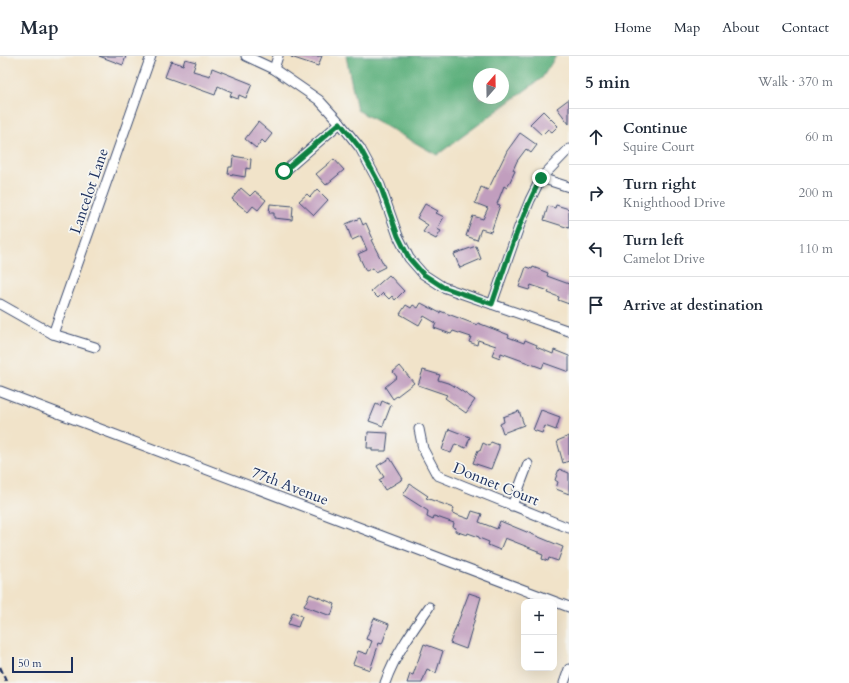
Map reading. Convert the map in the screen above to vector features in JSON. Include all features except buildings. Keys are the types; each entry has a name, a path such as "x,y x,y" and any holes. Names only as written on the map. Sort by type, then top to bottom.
{"street":[{"name":"Lancelot Lane","path":"53,334 151,56"},
{"path":"246,56 274,69 319,100 340,123 360,148 380,185 398,236 409,258 423,274 443,287 569,331"},
{"path":"274,69 278,56"},
{"path":"284,171 340,123"},
{"path":"492,304 530,200 541,178 569,149"},
{"path":"541,178 569,187"},
{"path":"0,304 53,334 95,347"},
{"name":"77th Avenue","path":"0,392 569,607"},
{"name":"Donnet Court","path":"419,429 423,449 437,475 569,528"},
{"path":"512,506 528,464"},
{"path":"385,683 395,659 405,641 429,607"},
{"path":"564,683 569,669"}],"green space":[{"path":"346,56 556,56 542,78 509,102 509,68 473,68 473,104 507,104 437,155 357,110"}],"railway":[{"path":"0,667 7,683"}],"route":[{"path":"284,171 340,123 360,148 380,185 398,236 409,258 423,274 443,287 492,304 519,227 541,178"}]}
